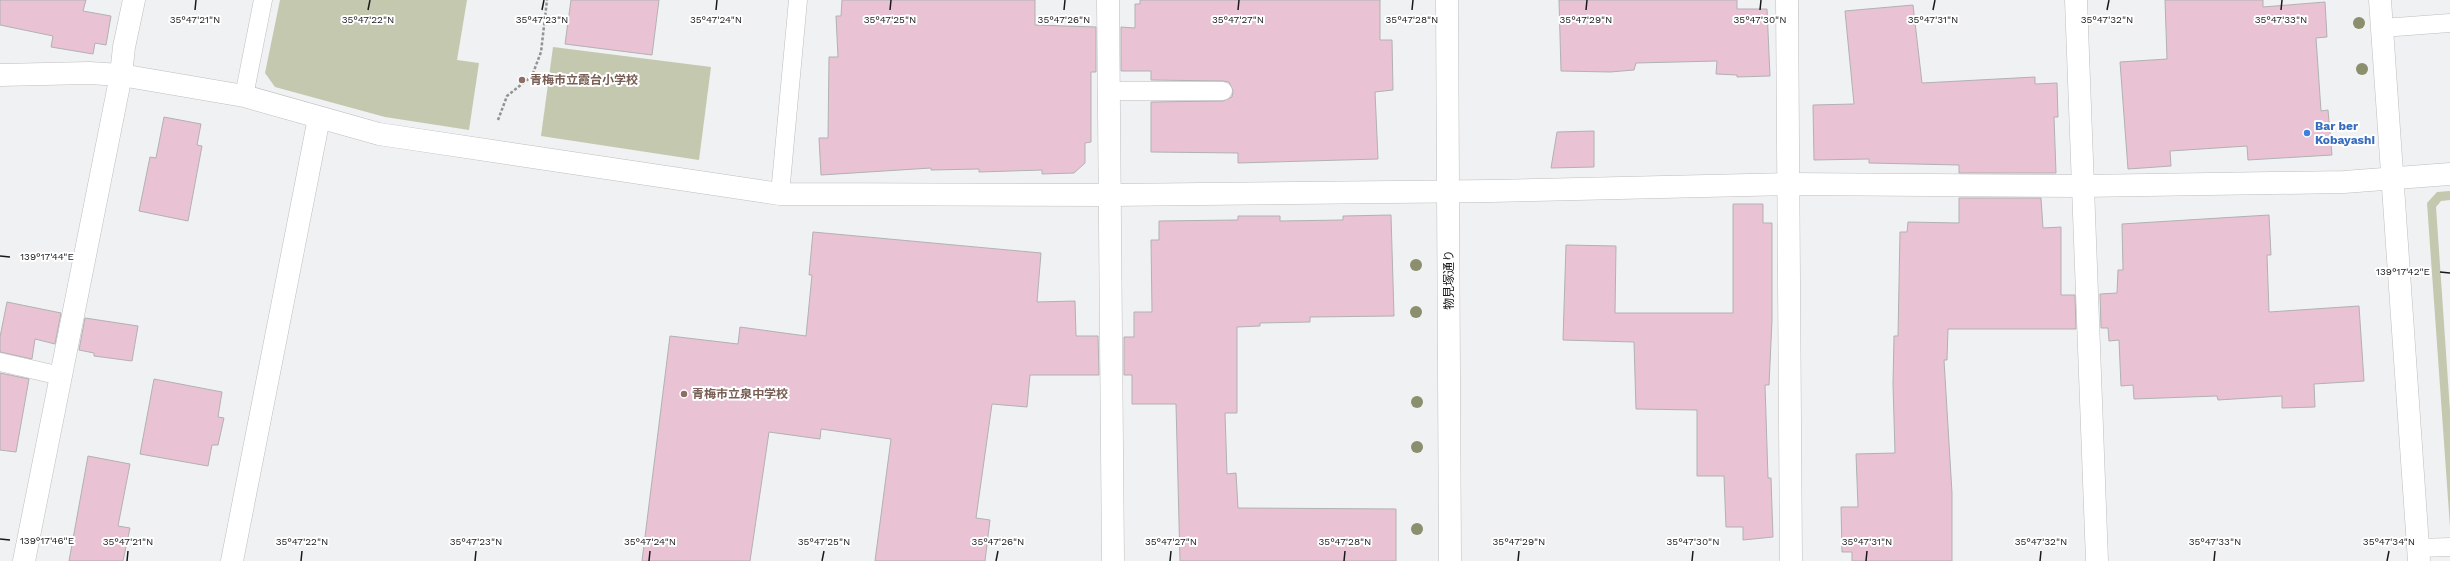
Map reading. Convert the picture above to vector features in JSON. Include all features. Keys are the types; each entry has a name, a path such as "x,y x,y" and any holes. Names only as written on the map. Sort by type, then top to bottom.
{"street":[{"path":"24,561 121,75 124,47 134,0"},
{"path":"1108,0 1113,561"},
{"name":"物見塚通り","path":"1447,0 1450,561"},
{"path":"1787,0 1791,561"},
{"path":"2076,0 2097,561"},
{"path":"2380,0 2418,555"},
{"path":"0,75 89,73 121,75 244,96 379,134 780,194 1110,195 1448,192 1788,184 2083,186 2344,182 2450,174"},
{"path":"232,561 318,118"}],"lane":[{"path":"244,96 263,0"},
{"path":"780,194 798,0"},
{"path":"2382,28 2450,23"},
{"path":"1109,91 1223,91"},
{"path":"0,362 61,376"},
{"path":"2418,555 2450,546"}],"path":[{"path":"494,151 500,110 507,96 532,76 541,52 547,0"}],"green space":[{"path":"280,0 467,0 457,60 479,63 469,130 385,117 275,87 265,73"},
{"path":"553,47 711,67 699,160 541,136"},
{"path":"2450,191 2450,200 2441,201 2436,207 2450,411 2450,527 2427,203 2437,192"}],"building":[{"path":"0,0 86,0 83,11 111,16 106,45 95,43 93,54 51,47 53,36 0,25"},
{"path":"571,0 659,0 652,55 565,44"},
{"path":"842,0 1035,0 1035,25 1096,27 1096,72 1091,72 1091,142 1085,143 1085,163 1074,173 1042,174 1042,170 979,172 979,169 931,170 931,168 821,175 819,138 828,138 829,57 838,57 836,16 841,16"},
{"path":"1140,0 1380,0 1380,40 1392,40 1393,90 1375,92 1378,159 1238,163 1238,153 1151,152 1151,102 1223,101 1232,97 1233,91 1229,82 1151,80 1151,71 1121,71 1121,27 1135,28 1135,4 1140,4"},
{"path":"1559,0 1737,0 1737,9 1767,9 1770,76 1737,77 1737,75 1716,74 1717,61 1636,63 1634,70 1610,72 1561,71"},
{"path":"2165,0 2263,0 2263,7 2325,2 2327,37 2316,38 2321,111 2328,110 2332,155 2248,160 2247,146 2170,151 2171,166 2128,169 2120,62 2167,59"},
{"path":"1913,5 1922,83 2035,77 2035,84 2057,83 2058,117 2054,117 2056,173 1959,173 1959,165 1869,163 1869,159 1814,160 1813,105 1854,104 1845,11"},
{"path":"164,117 201,124 197,145 202,146 188,221 139,211 150,157 156,158"},
{"path":"1594,131 1594,167 1551,168 1557,132"},
{"path":"1959,198 2041,198 2043,228 2061,227 2061,295 2075,295 2076,329 1948,329 1947,360 1944,360 1952,493 1952,561 1852,561 1852,552 1842,552 1841,507 1858,507 1856,454 1895,453 1893,384 1894,336 1898,336 1900,232 1907,232 1908,222 1959,223"},
{"path":"1733,204 1763,204 1763,223 1772,223 1772,320 1769,385 1765,385 1768,478 1771,478 1773,537 1743,540 1743,527 1726,527 1724,476 1697,476 1697,410 1636,409 1634,342 1563,340 1566,245 1616,246 1615,313 1733,313"},
{"path":"1391,215 1394,316 1310,317 1310,322 1260,323 1260,326 1237,327 1237,413 1225,413 1227,474 1236,473 1238,508 1396,509 1396,561 1180,561 1176,404 1132,404 1132,375 1124,375 1124,337 1134,337 1134,312 1152,312 1151,240 1159,240 1159,221 1238,220 1238,216 1280,216 1280,221 1343,220 1343,216"},
{"path":"2269,215 2271,255 2267,255 2269,312 2359,306 2364,381 2314,384 2315,407 2282,408 2282,396 2218,400 2217,396 2134,399 2133,385 2121,386 2119,340 2109,341 2108,328 2101,328 2100,294 2117,293 2118,270 2123,270 2122,224"},
{"path":"813,232 1041,253 1037,302 1075,301 1076,336 1098,336 1099,375 1030,375 1027,407 992,404 976,518 990,520 985,561 875,561 891,439 821,429 820,439 769,432 750,561 642,561 670,336 738,344 740,327 806,336 812,275 809,275"},
{"path":"7,302 61,313 55,344 35,339 32,359 0,352 0,337"},
{"path":"85,318 138,326 132,361 94,356 94,353 79,350"},
{"path":"0,373 29,379 16,452 0,450"},
{"path":"154,379 222,392 218,417 224,418 218,445 212,445 208,466 140,454"},
{"path":"88,456 130,464 118,526 130,528 123,561 69,561"}],"place":[{"name":"青梅市立霞台小学校","path":"522,80"},
{"name":"Bar ber Kobayashi","path":"2307,133"},
{"name":"青梅市立泉中学校","path":"684,394"}]}
